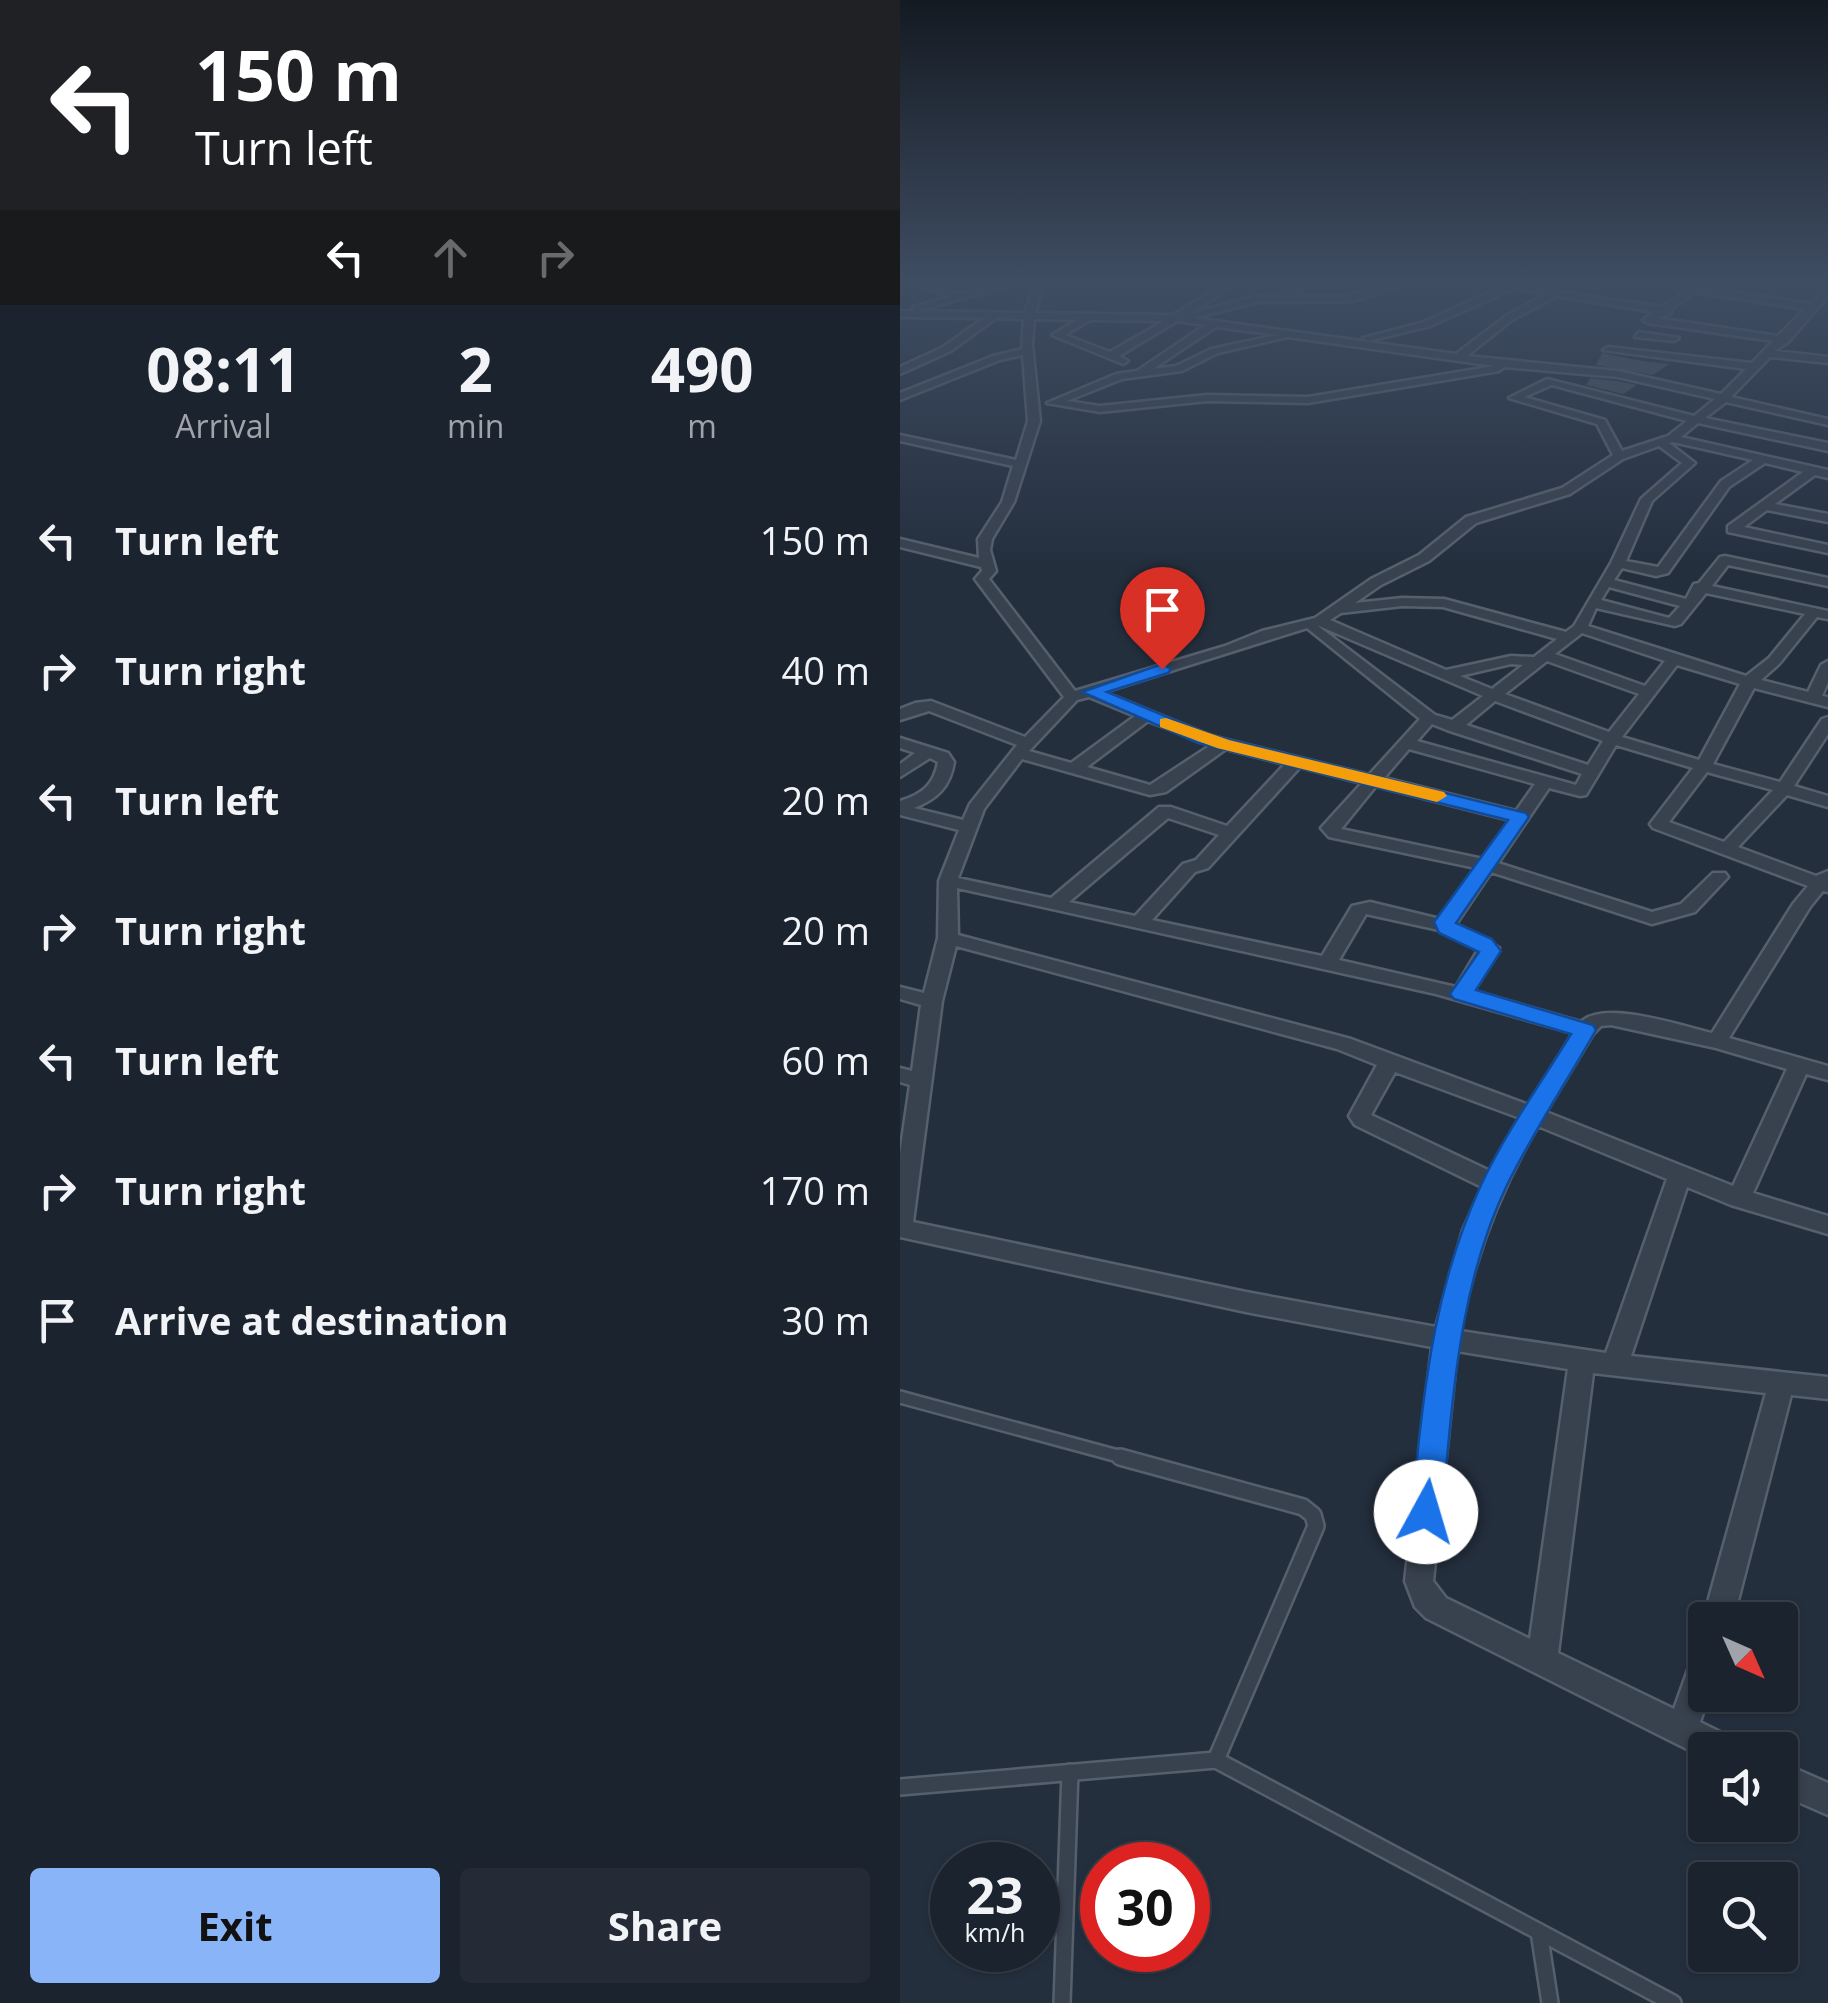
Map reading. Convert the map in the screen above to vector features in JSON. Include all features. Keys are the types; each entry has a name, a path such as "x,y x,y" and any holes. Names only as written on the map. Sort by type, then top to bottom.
{"street":[{"path":"900,397 948,377"},
{"path":"986,571 985,539 1008,502 1034,414 1030,377"},
{"path":"1034,414 1118,377"},
{"path":"1053,403 1100,409 1207,398 1308,400 1445,377"},
{"path":"1673,377 1724,398 1828,422"},
{"path":"1746,377 1667,441 1618,456 1566,491 1471,520 1424,558 1376,582 1313,622 1081,694 1024,748 976,808 948,881 948,938 911,1078 901,1228 1327,1318 1582,1362 1827,1386"},
{"path":"1618,456 1600,422 1514,398 1549,380 1828,447"},
{"path":"1559,410 1588,390"},
{"path":"1600,422 1630,402"},
{"path":"1812,419 1828,403"},
{"path":"900,438 1019,464"},
{"path":"1667,441 1765,458 1828,474"},
{"path":"1453,727 1574,632 1618,563 1648,499 1690,463 1667,441"},
{"path":"1618,563 1656,572 1663,570 1725,484 1765,458"},
{"path":"1813,470 1732,530 1828,549"},
{"path":"1768,506 1828,518"},
{"path":"900,547 986,571 1081,694 1223,744 1520,817"},
{"path":"1594,602 1670,622 1724,560 1828,582"},
{"path":"1607,582 1687,604"},
{"path":"1699,587 1820,614"},
{"path":"1336,609 1402,602 1444,603 1574,632 1647,692"},
{"path":"1717,1041 1825,881 1660,824 1704,765 1749,682 1820,614"},
{"path":"1313,622 1612,739 1786,786 1828,802"},
{"path":"1313,622 1429,718 1592,772"},
{"path":"1443,675 1511,660 1595,653 1674,659 1820,700 1828,666"},
{"path":"1404,742 1580,790 1612,739 1674,659"},
{"path":"900,715 931,706 1075,768 1154,790 1223,744"},
{"path":"1075,768 1146,715"},
{"path":"1429,718 1330,828 1335,833 1487,866 1652,918 1688,908 1718,877"},
{"path":"1728,848 1786,786 1825,731"},
{"path":"900,743 942,756 946,762 943,779 931,796 900,808"},
{"path":"900,772 927,752"},
{"path":"1139,923 1189,868 1202,864 1232,834 1297,761"},
{"path":"1445,926 1545,782"},
{"path":"900,808 966,826"},
{"path":"1055,904 1165,811 1232,834"},
{"path":"948,881 1462,994 1584,1030"},
{"path":"1327,964 1360,910 1365,908 1445,926 1484,944 1490,951 1462,994"},
{"path":"948,938 1313,1036 1536,1116 1740,1199 1828,1225"},
{"path":"900,993 932,1000"},
{"path":"1688,1733 1436,1608 1419,1582 1445,1337 1468,1252 1495,1183 1584,1030 1602,1017 1717,1041 1828,1072"},
{"path":"1388,1064 1360,1116 1362,1120 1495,1183"},
{"path":"1740,1199 1800,1064"},
{"path":"1615,1365 1679,1176"},
{"path":"1542,1660 1582,1362"},
{"path":"1723,1602 1781,1384"},
{"path":"1682,1730 1688,1712"},
{"path":"1798,1786 1828,1799"}],"lane":[{"path":"900,1398 1304,1507 1313,1515 1316,1526 1216,1760"},
{"path":"900,1787 1216,1760 1673,2003"},
{"path":"1062,2003 1070,1772"},
{"path":"1540,1932 1550,2003"}],"building":[{"path":"1590,378 1637,385 1623,394 1586,385"}],"slow traffic":[{"path":"1166,723 1223,744 1437,796"}],"route":[{"path":"1162,669 1090,692 1205,739 1520,817 1445,922 1446,929 1484,944 1490,951 1462,994 1584,1030 1495,1183 1468,1252 1445,1337 1426,1512"}]}
